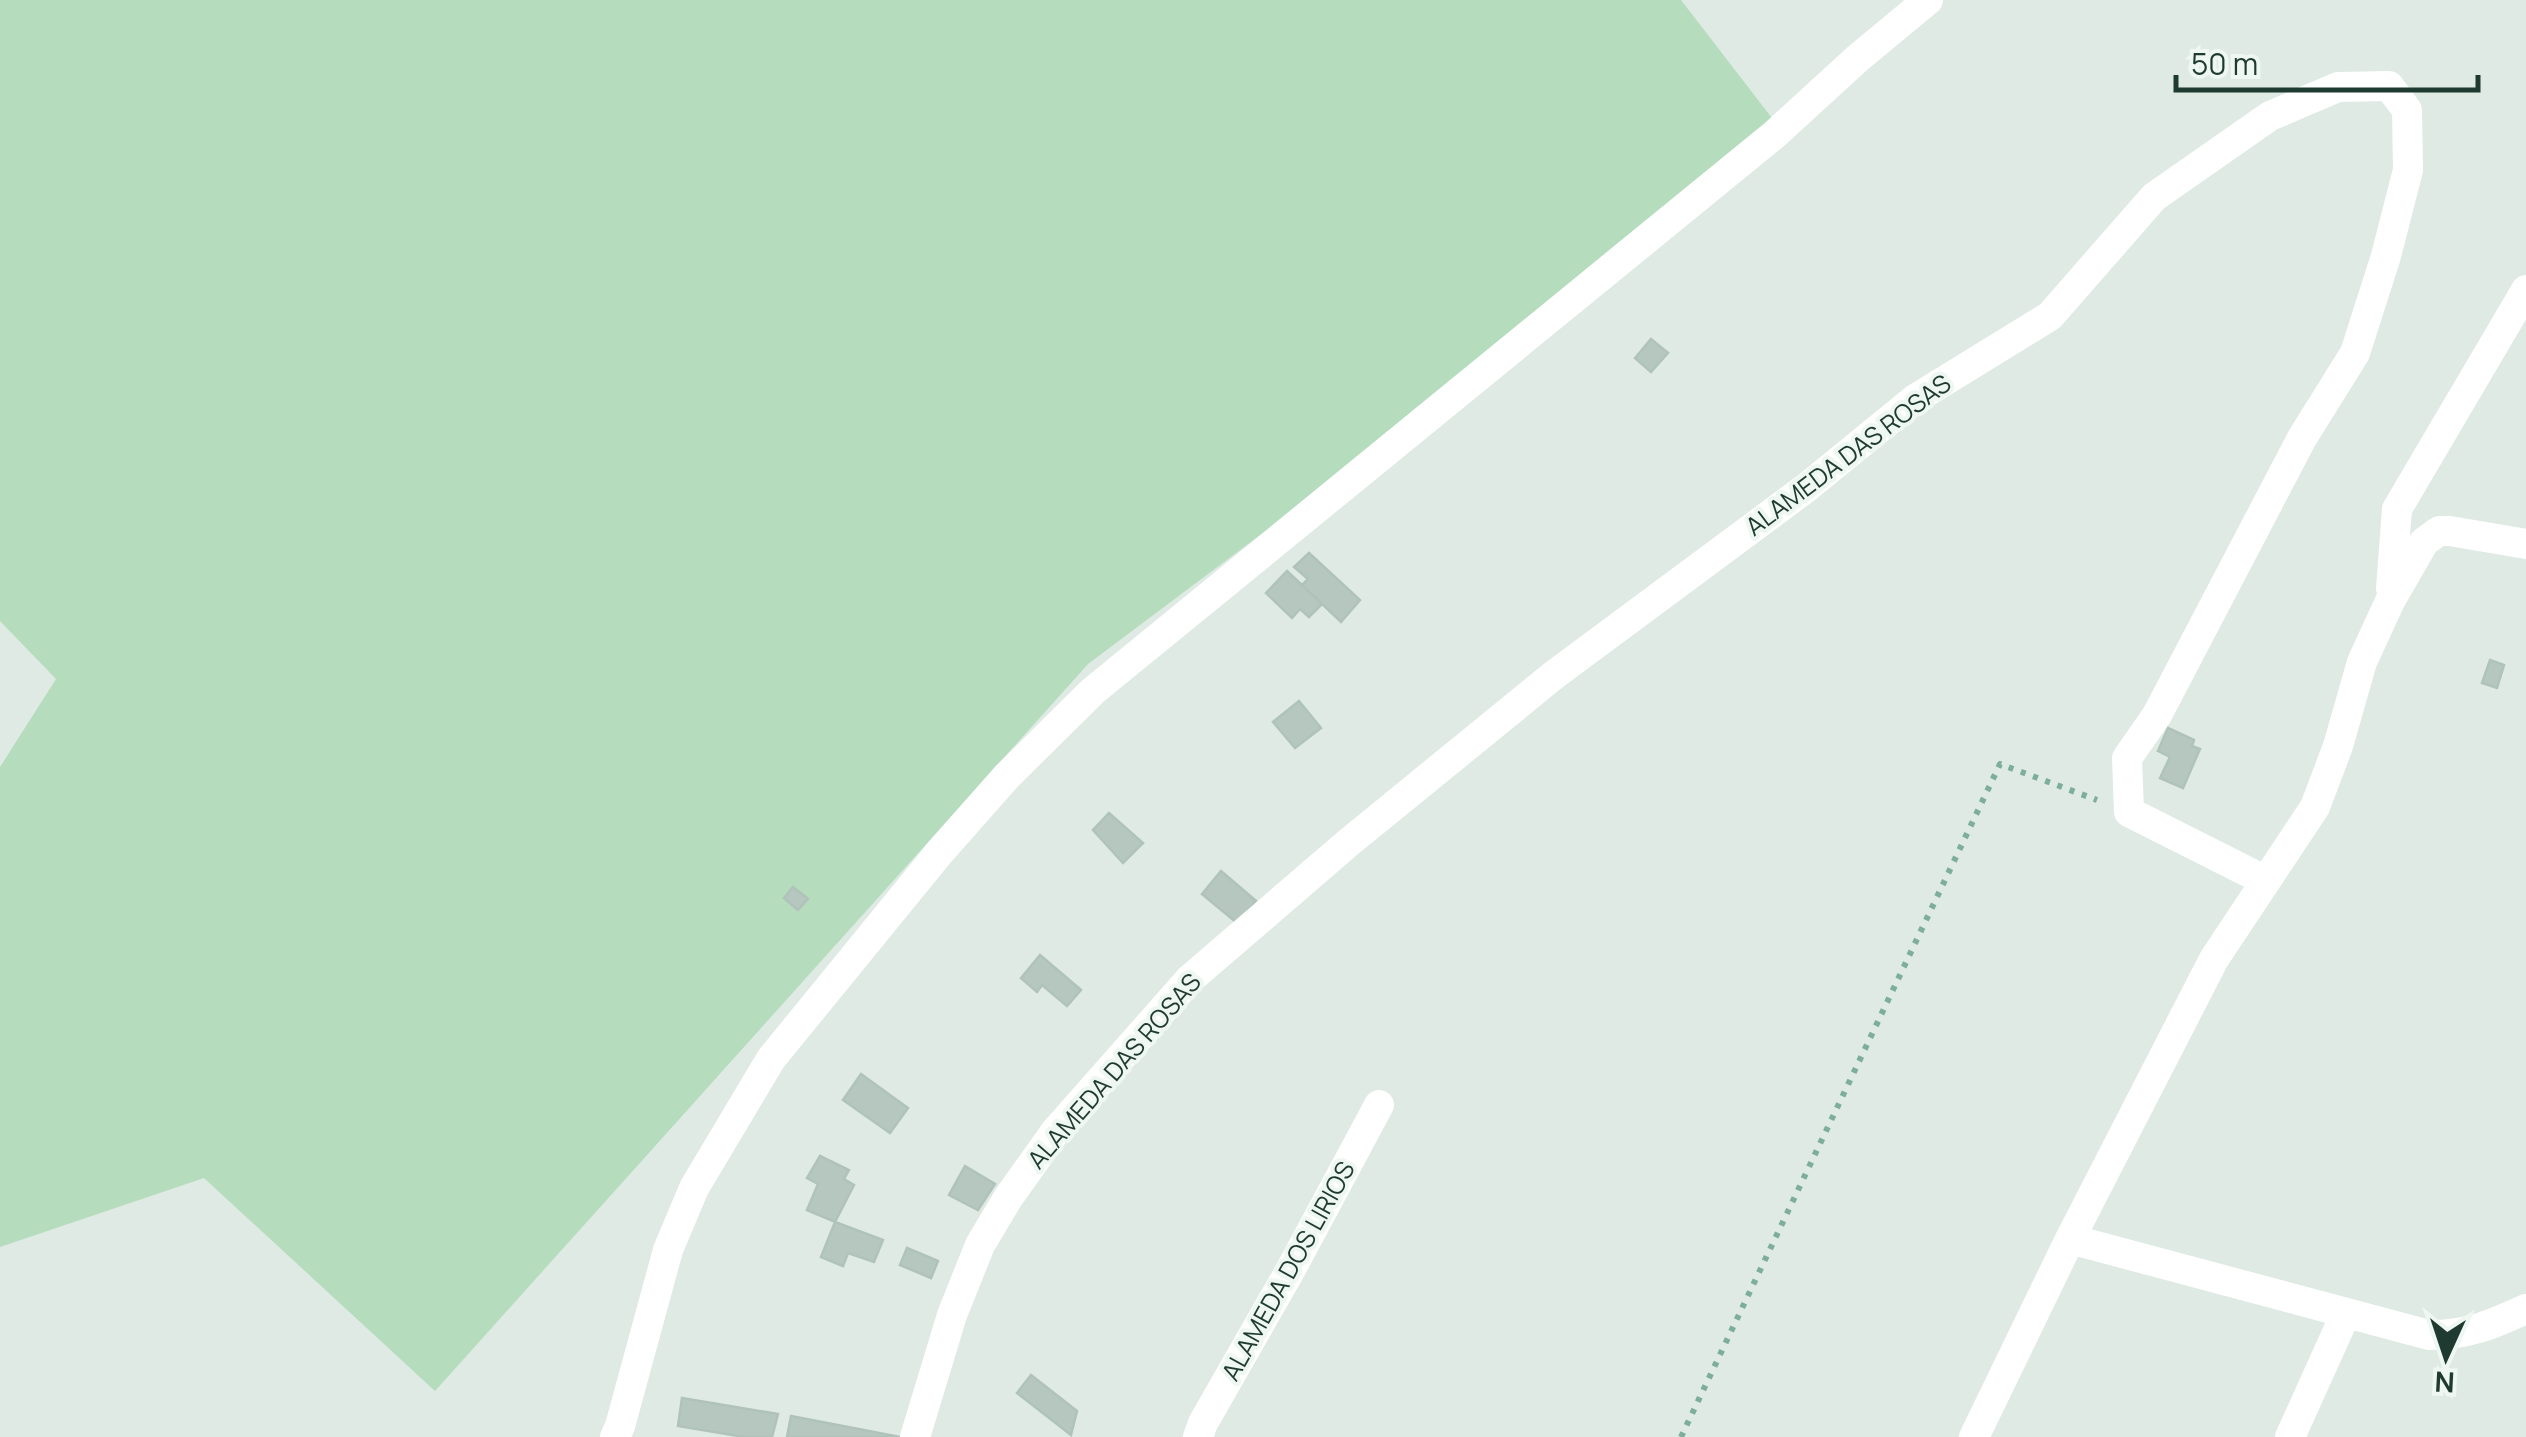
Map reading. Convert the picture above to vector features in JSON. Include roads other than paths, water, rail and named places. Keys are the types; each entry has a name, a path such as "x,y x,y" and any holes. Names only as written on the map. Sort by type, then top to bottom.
{"street":[{"path":"615,1437 668,1250 694,1188 732,1123 771,1059 1007,776 1093,691 1775,134 1928,0"},
{"name":"ALAMEDA DAS ROSAS","path":"915,1437 952,1314 980,1245 1008,1198 1055,1132 1190,979 1348,843 1554,675 1806,488 1915,398 2050,316 2154,197 2270,116 2338,87 2389,86 2407,110 2408,170 2355,353 2302,438 2157,716 2126,758 2129,812 2266,881"},
{"path":"2390,601 2397,509 2526,290"},
{"path":"1974,1437 2070,1238 2214,959 2315,807 2338,746 2362,662 2390,601 2424,542 2438,531 2450,531 2526,544"},
{"name":"ALAMEDA DOS LIRIOS","path":"1198,1437 1378,1105"},
{"path":"2070,1238 2429,1335 2455,1335 2483,1328 2526,1309"},
{"path":"2290,1437 2346,1313"}]}
